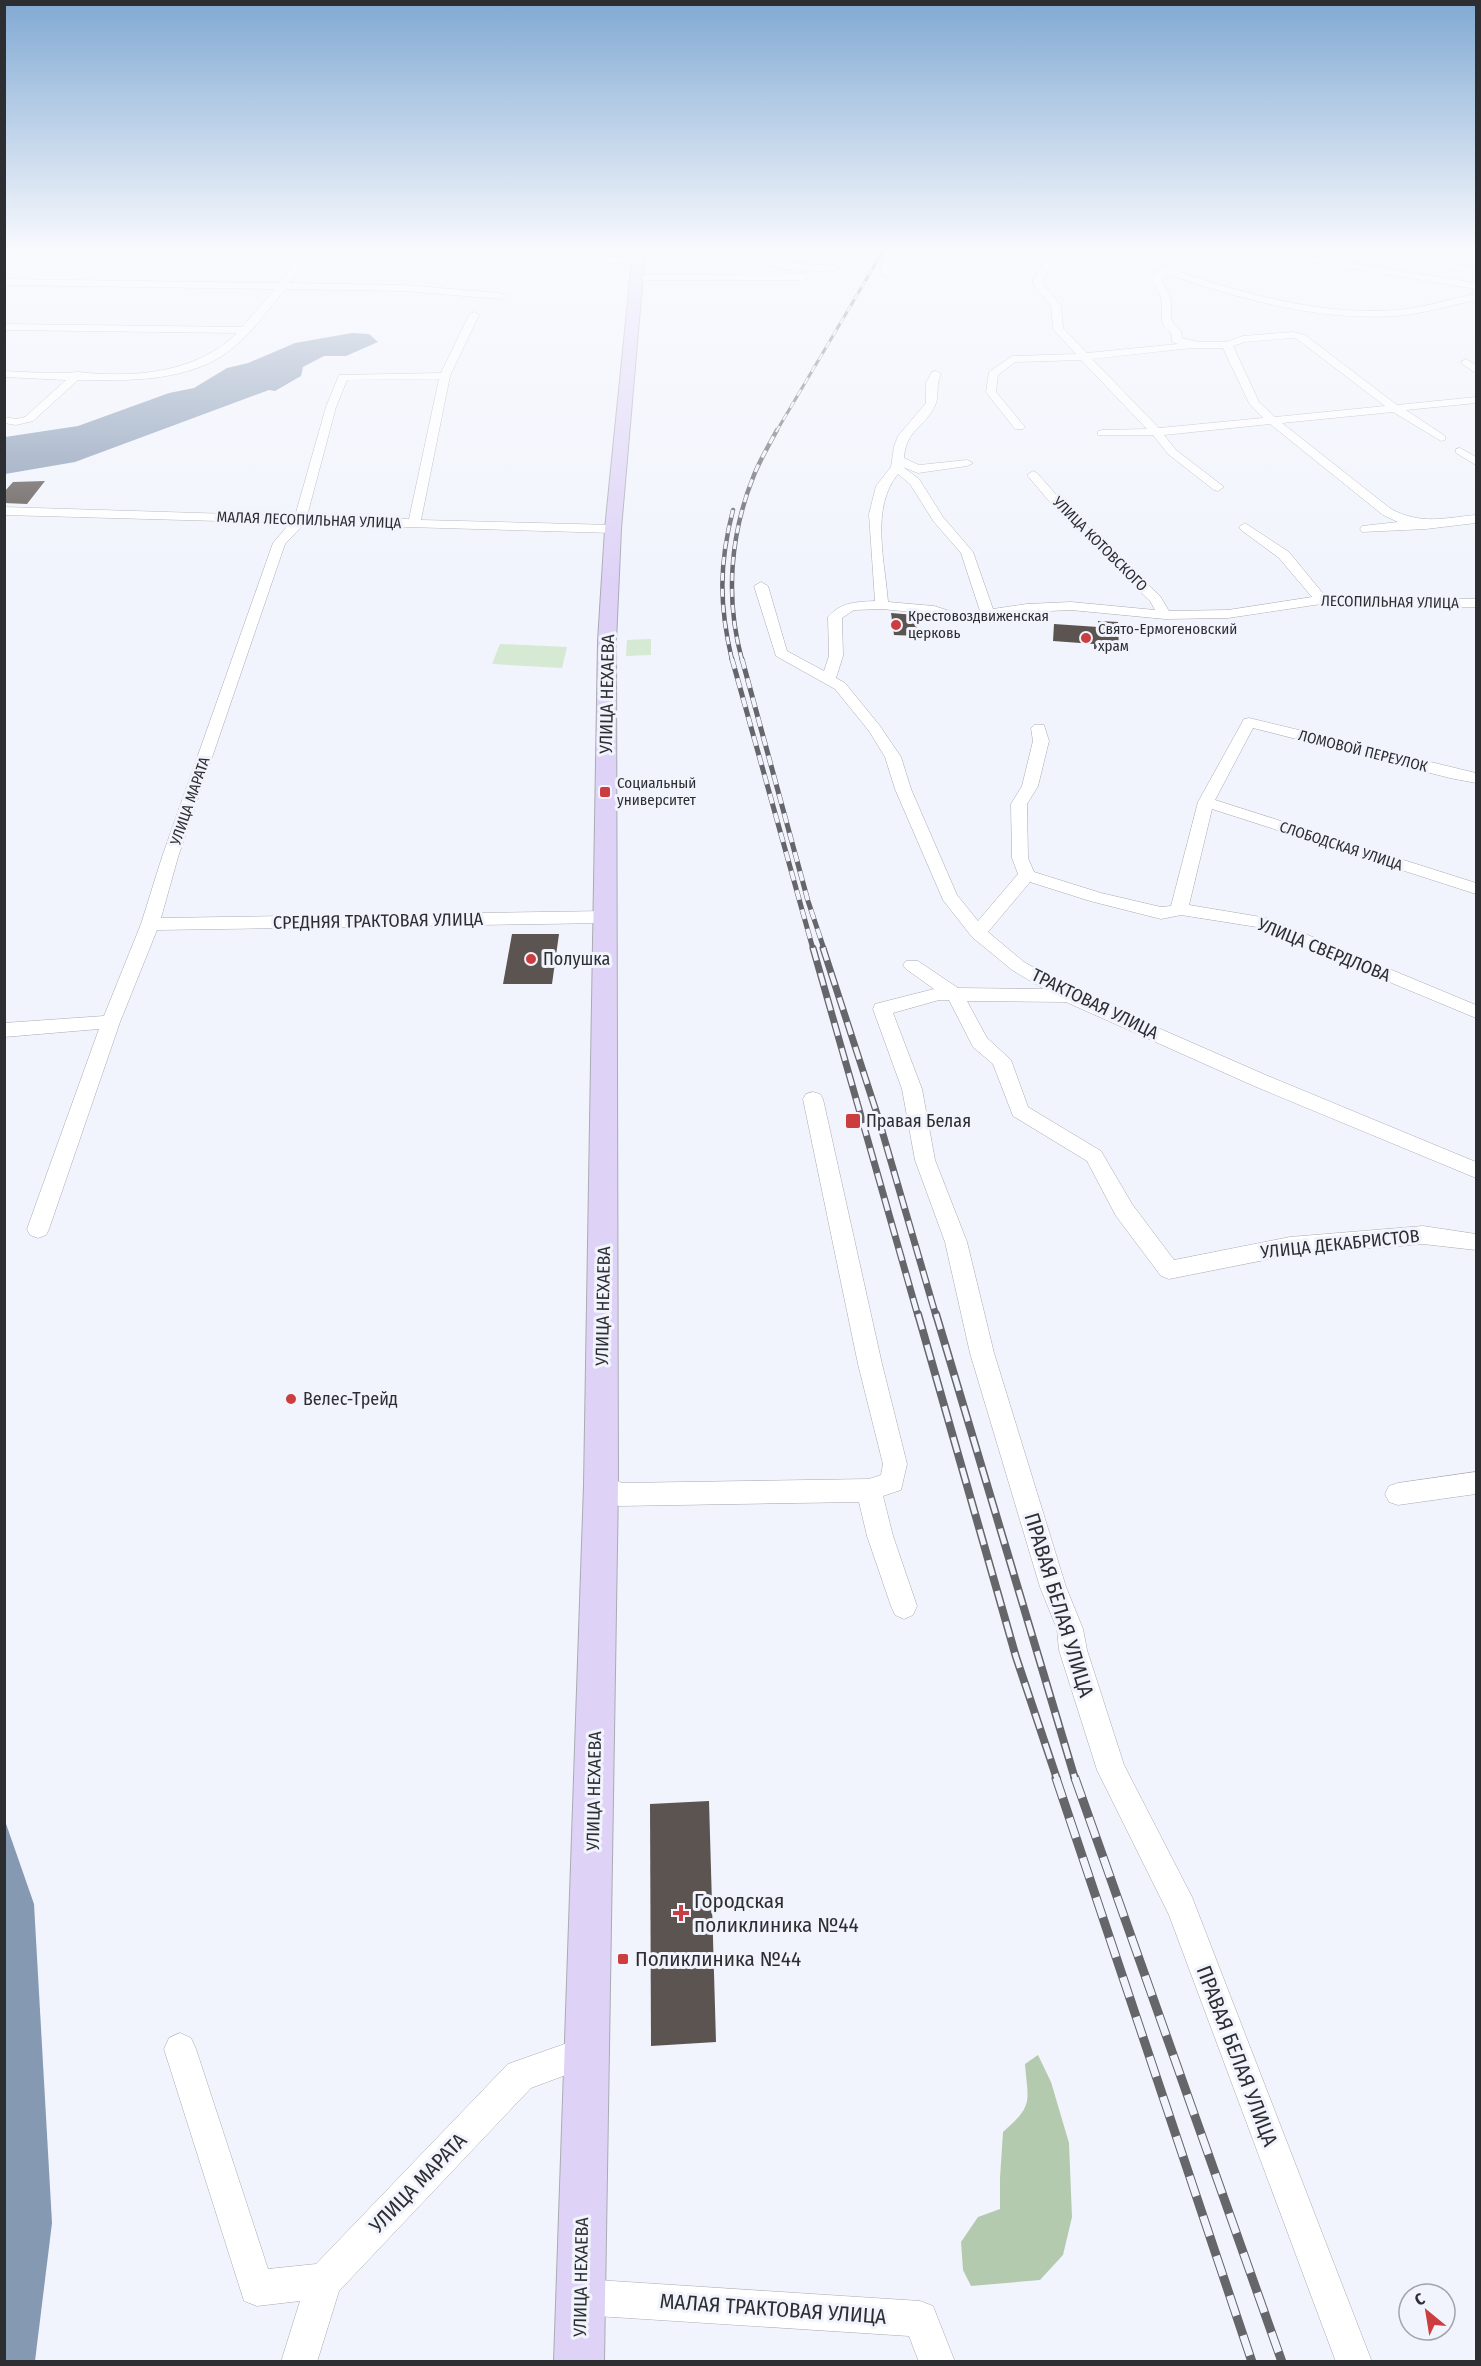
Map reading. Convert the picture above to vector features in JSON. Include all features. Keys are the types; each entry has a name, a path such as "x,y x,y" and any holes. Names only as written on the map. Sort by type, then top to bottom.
{"street":[{"path":"4,374 138,375 181,369 199,361"},
{"path":"414,524 444,376 451,361"},
{"name":"УЛИЦА НЕХАЕВА","path":"579,2361 601,1485 607,641 613,529 629,361"},
{"path":"1009,361 993,374 992,392 1020,427"},
{"path":"1086,361 1182,461 1218,487"},
{"path":"1235,361 1254,403 1273,421 1387,512 1405,521 1426,525"},
{"path":"1333,361 1395,408 1441,438"},
{"path":"1466,362 1476,370"},
{"path":"882,605 875,514 882,486 897,464 900,442 931,405 935,395 931,383 936,374"},
{"path":"4,420 15,422 30,419 78,375"},
{"name":"УЛИЦА МАРАТА","path":"38,1229 111,1022 150,924 170,857 279,543 300,520 331,407 343,377 444,376"},
{"path":"1102,433 1156,432 1476,400"},
{"path":"1461,451 1476,462"},
{"path":"897,464 918,469 967,464"},
{"path":"897,464 915,482 938,519 967,552 988,613"},
{"name":"УЛИЦА КОТОВСКОГО","path":"1033,475 1064,511 1155,599 1165,615"},
{"name":"МАЛАЯ ЛЕСОПИЛЬНАЯ УЛИЦА","path":"4,511 613,529"},
{"path":"4,523 30,512"},
{"path":"1366,529 1476,519"},
{"path":"1245,527 1284,555 1321,600"},
{"name":"ТРАКТОВАЯ УЛИЦА","path":"761,586 781,652 840,686 875,729 893,757 903,789 949,896 978,933 1018,966 1069,996 1261,1081 1476,1170"},
{"name":"ЛЕСОПИЛЬНАЯ УЛИЦА","path":"828,679 836,656 835,617 851,606 882,605 934,610 958,618 988,613 1071,606 1165,615 1228,614 1321,600 1375,603 1476,603"},
{"name":"ЛОМОВОЙ ПЕРЕУЛОК","path":"1206,802 1249,722 1476,778"},
{"path":"978,933 1027,875 1020,858 1019,804 1030,786 1041,741 1039,728"},
{"path":"1179,909 1206,802"},
{"name":"СЛОБОДСКАЯ УЛИЦА","path":"1206,802 1476,889"},
{"name":"УЛИЦА СВЕРДЛОВА","path":"1027,875 1096,897 1161,913 1171,913 1179,909 1262,922 1476,1012"},
{"name":"СРЕДНЯЯ ТРАКТОВАЯ УЛИЦА","path":"150,924 606,917"},
{"path":"912,965 955,995"},
{"name":"ПРАВАЯ БЕЛАЯ УЛИЦА","path":"1069,996 939,994 882,1009 912,1089 925,1160 956,1242 982,1353 1053,1587 1070,1629 1073,1650 1111,1770 1181,1908 1354,2361"},
{"name":"УЛИЦА ДЕКАБРИСТОВ","path":"955,995 980,1042 1001,1060 1020,1111 1094,1156 1124,1210 1169,1270 1301,1245 1423,1234 1476,1242"},
{"path":"4,1030 111,1022"},
{"path":"601,1485 619,1495 869,1490 892,1482 895,1464 870,1364 813,1099"},
{"path":"1398,1494 1476,1483"},
{"path":"869,1490 880,1536 904,1606"},
{"path":"180,2049 257,2288 324,2281"},
{"name":"УЛИЦА МАРАТА","path":"299,2361 324,2281 520,2076 587,2052"},
{"name":"МАЛАЯ ТРАКТОВАЯ УЛИЦА","path":"581,2297 920,2319 937,2361"}],"green space":[{"path":"651,639 651,655 626,656 627,640"},
{"path":"500,644 567,647 562,668 492,664"},
{"path":"1038,2055 1051,2082 1069,2143 1072,2217 1063,2255 1040,2280 971,2286 963,2270 961,2242 978,2217 1000,2209 1003,2132 1024,2109 1028,2095 1025,2064"}],"water":[{"path":"314,361 303,367 301,376 275,391 269,390 75,462 5,474 5,437 78,426 169,393 194,388 227,368 248,363"},
{"path":"4,1818 34,1904 52,2223 35,2361 5,2361"}],"building":[{"path":"45,481 27,504 4,503 4,492 13,482"},
{"name":"Крестовоздвиженская церковь","path":"891,613 915,615 918,636 894,635"},
{"name":"Свято-Ермогеновский храм","path":"1098,621 1118,622 1119,651 1094,649 1094,644 1053,641 1054,624 1098,627"},
{"name":"Полушка","path":"512,934 559,934 552,984 503,984"},
{"name":"Городская поликлиника №44","path":"709,1801 716,2042 651,2046 650,1804"}],"railway":[{"path":"776,432 818,361"},
{"path":"742,660 733,614 735,543 754,475 777,430"},
{"path":"732,660 722,585 725,548 733,510"},
{"path":"732,659 813,949"},
{"path":"742,659 808,901 824,949"},
{"path":"813,948 918,1316"},
{"path":"823,948 878,1117 936,1316"},
{"path":"918,1314 1016,1657 1057,1779"},
{"path":"936,1314 1075,1779"},
{"path":"1056,1778 1252,2362"},
{"path":"1075,1778 1282,2362"}],"place":[{"name":"Крестовоздвиженская церковь","path":"896,625"},
{"name":"Свято-Ермогеновский храм","path":"1086,638"},
{"name":"Социальный университет","path":"605,792"},
{"name":"Полушка","path":"531,959"},
{"name":"Правая Белая","path":"853,1121"},
{"name":"Велес-Трейд","path":"291,1399"},
{"name":"Городская поликлиника №44","path":"681,1913"},
{"name":"Поликлиника №44","path":"623,1959"}]}
